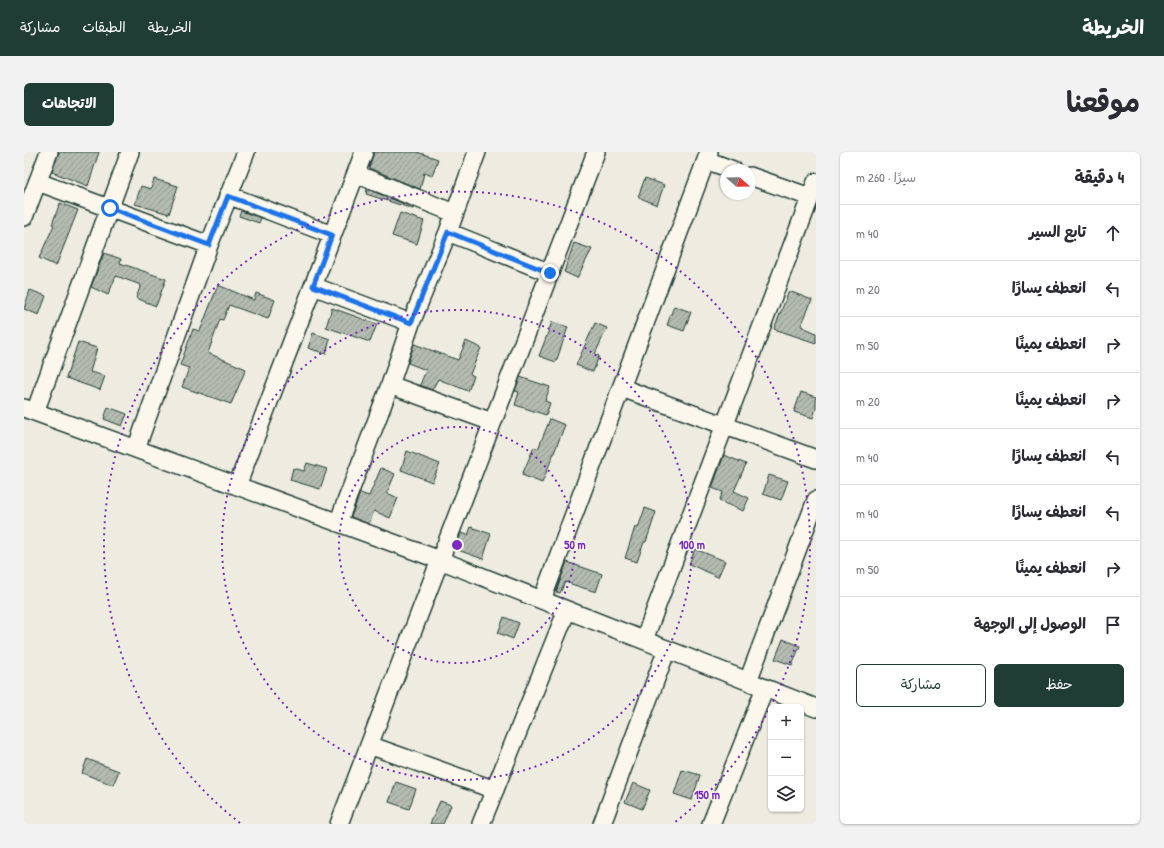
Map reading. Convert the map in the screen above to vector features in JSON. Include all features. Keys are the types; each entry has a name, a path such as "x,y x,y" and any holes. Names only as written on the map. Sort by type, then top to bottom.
{"street":[{"path":"24,217 48,152"},
{"path":"130,152 110,208 29,410 440,560 816,708"},
{"path":"136,449 209,245 246,152"},
{"path":"237,486 364,152"},
{"path":"338,523 390,385 411,323 448,232 477,152"},
{"path":"339,824 596,152"},
{"path":"542,600 707,156 722,164"},
{"path":"356,174 454,213"},
{"path":"644,640 813,189 756,177"},
{"path":"38,182 209,245"},
{"path":"228,196 332,235"},
{"path":"448,232 550,273"},
{"path":"313,286 411,323"},
{"path":"390,385 492,422"},
{"path":"622,388 816,459"},
{"path":"748,681 816,500"},
{"path":"481,824 567,610"},
{"path":"602,824 667,649"},
{"path":"711,824 765,688"},
{"path":"369,745 495,790"}],"building":[{"path":"59,152 99,152 88,186 52,172"},
{"path":"374,152 417,152 438,159 432,176 424,173 420,189 369,168"},
{"path":"645,178 664,185 657,205 638,197"},
{"path":"154,179 178,186 169,214 135,204 141,186 151,189"},
{"path":"367,189 414,208 413,209 366,194"},
{"path":"60,203 78,210 56,266 39,258 54,225 52,224"},
{"path":"241,211 261,218 259,223 239,216"},
{"path":"400,213 424,221 417,244 392,236"},
{"path":"574,243 592,249 577,278 564,272"},
{"path":"104,253 121,259 120,263 166,279 156,306 136,298 141,285 116,276 108,295 91,287"},
{"path":"218,285 254,300 256,293 275,300 268,319 229,305 223,320 220,319 208,353 246,369 231,404 182,387 189,368 180,365 193,329 200,331"},
{"path":"30,290 46,296 39,315 24,309"},
{"path":"789,291 812,300 801,326 816,333 816,343 774,329"},
{"path":"674,306 691,312 684,331 667,325"},
{"path":"332,308 377,324 370,342 326,327"},
{"path":"552,322 568,327 556,362 539,356"},
{"path":"595,323 607,328 595,354 599,356 593,372 576,365"},
{"path":"313,333 330,339 326,354 308,348"},
{"path":"466,341 481,348 470,374 474,376 468,391 438,379 432,390 420,385 426,370 408,363 414,344 458,360"},
{"path":"78,342 97,348 90,372 105,376 100,390 66,378"},
{"path":"520,377 550,387 545,401 550,403 546,415 515,405 519,392 515,391"},
{"path":"801,392 816,397 816,408 813,418 794,412"},
{"path":"108,407 127,414 122,426 104,419"},
{"path":"550,419 565,425 542,483 522,475 534,447 538,449"},
{"path":"407,451 440,464 432,482 401,470"},
{"path":"724,455 746,464 734,491 749,498 743,511 719,501 723,492 712,488"},
{"path":"307,463 327,469 320,489 290,480 293,468 304,471"},
{"path":"381,468 395,474 387,493 398,498 390,518 374,511 369,524 351,517 360,493 369,496"},
{"path":"769,475 788,481 781,500 763,494"},
{"path":"645,508 656,512 646,542 644,542 637,562 625,558 635,527 638,528"},
{"path":"471,527 491,534 483,559 455,549 461,533 468,535"},
{"path":"695,549 725,561 718,577 689,564"},
{"path":"567,562 602,574 596,592 565,582 560,593 556,592"},
{"path":"504,617 519,623 513,639 498,633"},
{"path":"783,639 800,646 792,665 775,659"},
{"path":"87,759 119,771 113,785 82,773"},
{"path":"682,770 700,775 692,800 674,794"},
{"path":"396,782 416,789 409,809 389,802"},
{"path":"633,783 650,790 642,809 625,802"},
{"path":"440,801 451,805 443,824 430,824"}],"route":[{"path":"110,208 209,245 228,196 332,235 313,286 411,323 448,232 550,273"}]}
